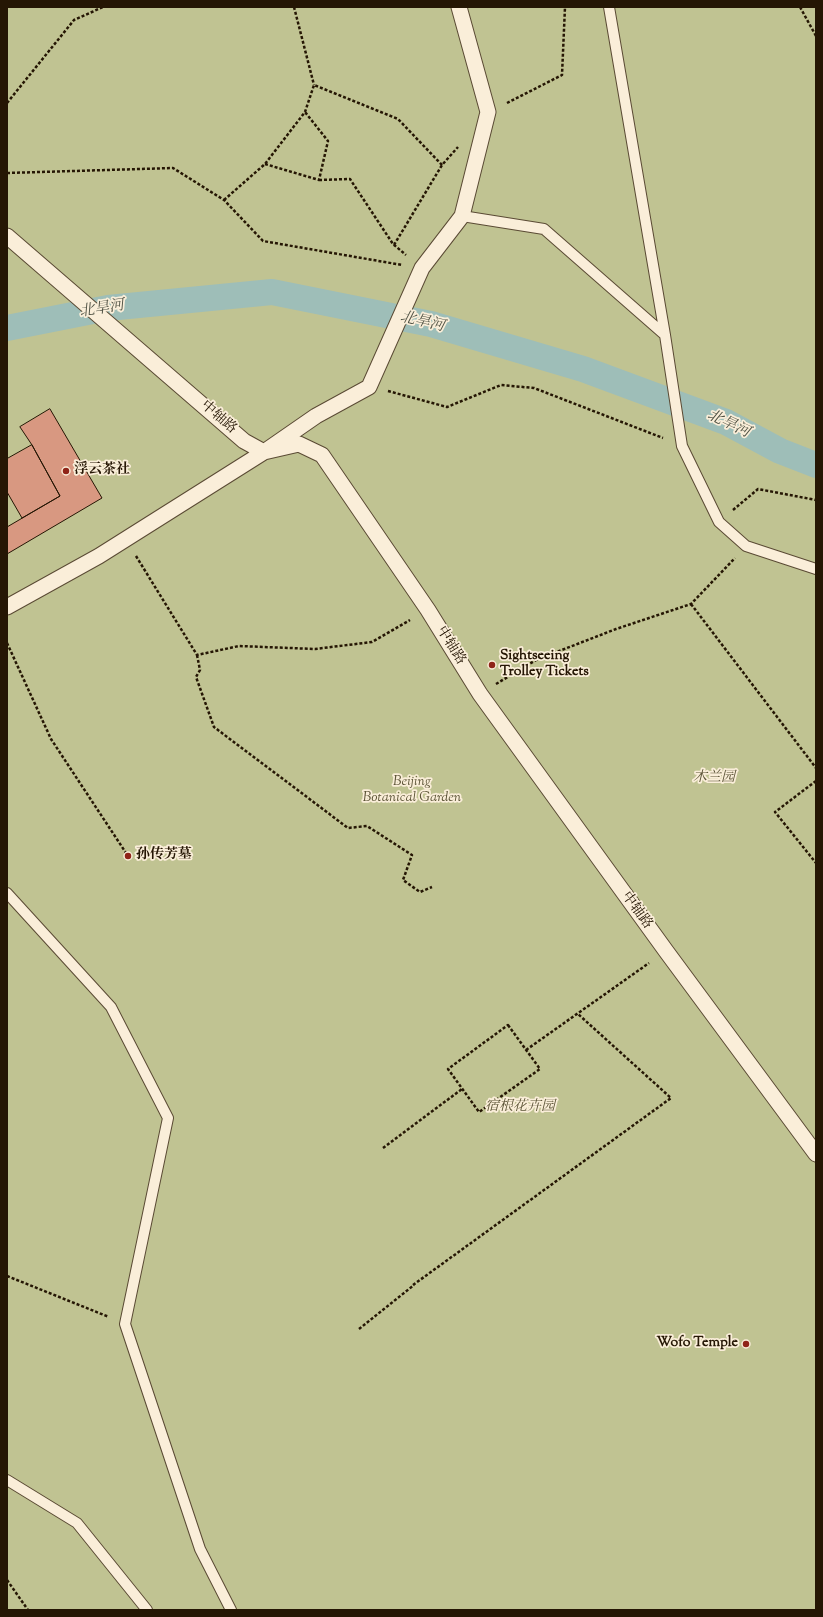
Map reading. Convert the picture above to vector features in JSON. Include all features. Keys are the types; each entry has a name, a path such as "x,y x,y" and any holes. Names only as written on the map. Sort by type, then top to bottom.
{"street":[{"path":"7,607 99,556 264,452 316,416 369,387 422,268 462,216 488,112 459,7"},
{"name":"中轴路","path":"7,236 244,441 264,452 299,444 322,455 428,610 480,694 666,951 816,1154"}],"lane":[{"path":"609,7 665,335 682,446 719,522 746,546 816,569"},
{"path":"462,216 544,229 665,335"},
{"path":"7,893 111,1007 168,1118 126,1324 200,1549 231,1610"},
{"path":"7,1480 77,1523 147,1610"}],"path":[{"path":"7,103 74,20 103,7"},
{"path":"224,200 265,164 305,112 314,85 294,7"},
{"path":"488,112 562,75 564,7"},
{"path":"800,7 816,36"},
{"path":"314,85 398,119 442,165"},
{"path":"305,112 328,141 319,180"},
{"path":"394,244 442,165 462,142"},
{"path":"265,164 319,180 350,179 394,244 422,268"},
{"path":"7,173 173,168 224,200 262,241 422,268"},
{"path":"369,387 447,407 501,385 534,388 682,446"},
{"path":"719,522 758,489 816,500"},
{"path":"126,539 197,655 200,670 196,677 214,727 348,828 368,826 412,855 403,880 420,892 432,887"},
{"path":"480,694 536,660 616,629 691,604 746,546"},
{"path":"691,604 816,768"},
{"path":"197,655 240,646 315,650 372,642 428,610"},
{"path":"7,643 51,739 128,856"},
{"path":"816,781 775,812 816,863"},
{"path":"526,1050 666,951"},
{"path":"360,1329 413,1285 671,1098 578,1014"},
{"path":"508,1025 540,1069 479,1112 462,1089 448,1069 508,1025"},
{"path":"384,1148 462,1089"},
{"path":"7,1276 126,1324"},
{"path":"7,1580 28,1610"}],"green space":[{"name":"Beijing Botanical Garden","path":"7,7 816,7 816,1610 7,1610"}],"building":[{"name":"浮云茶社","path":"50,409 102,498 7,554 7,527 60,496 32,445 20,427"},
{"path":"32,445 60,496 22,518 7,492 7,459"}],"waterway":[{"name":"北旱河","path":"7,328 108,308 272,292 431,324 583,369 726,422 780,451 816,465"}],"place":[{"name":"浮云茶社","path":"66,471"},
{"name":"Sightseeing Trolley Tickets","path":"492,665"},
{"name":"孙传芳墓","path":"128,856"},
{"name":"Wofo Temple","path":"746,1344"}],"park label":[{"name":"木兰园","path":"714,779"},
{"name":"宿根花卉园","path":"520,1108"}]}
